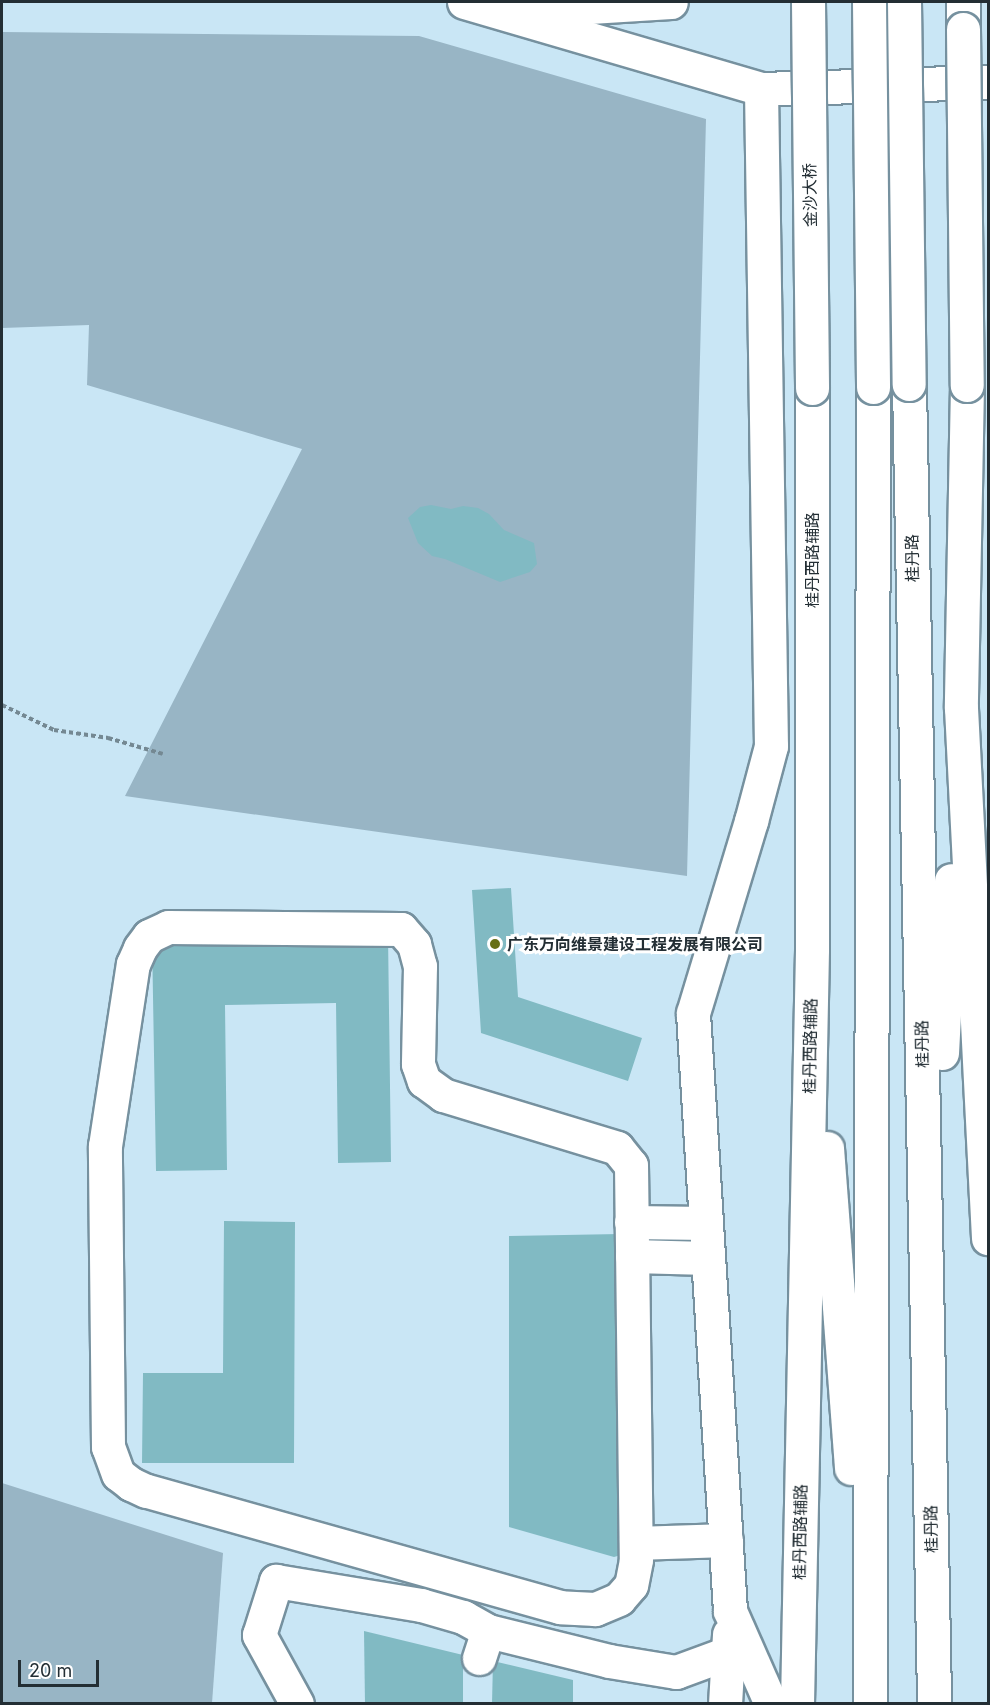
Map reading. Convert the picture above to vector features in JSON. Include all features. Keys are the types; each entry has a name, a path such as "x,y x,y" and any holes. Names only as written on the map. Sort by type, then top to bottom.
{"main road":[{"path":"464,2 760,89 988,82"},
{"path":"502,13 671,2"},
{"name":"金沙大桥","path":"807,2 812,388"},
{"path":"869,2 873,387 869,1704"},
{"name":"桂丹路","path":"904,2 934,1704"},
{"path":"927,1319 961,708 967,385 963,15"},
{"path":"725,1704 730,1611 693,1013 771,746 760,89"},
{"name":"桂丹西路辅路","path":"797,1704 812,949 812,388"},
{"path":"961,708 988,1238"},
{"path":"168,927 401,929 414,944 420,966 418,1064 424,1081 443,1095 617,1148 631,1165 631,1222 636,1543 631,1585 619,1599 595,1610 561,1607 146,1491 131,1484 118,1474 108,1447 105,1146 134,964 140,948 149,936 168,927"},
{"path":"812,949 869,1704"},
{"path":"631,1222 706,1223"},
{"path":"632,1256 708,1258"},
{"path":"636,1543 726,1540"},
{"path":"297,1704 259,1635 276,1581 422,1605 463,1617 484,1645 676,1672 728,1653"},
{"path":"730,1611 771,1704"}],"path":[{"path":"2,705 54,730 108,738 163,754"}],"shaded area":[{"path":"2,32 419,36 706,119 687,876 125,796 302,449 87,385 89,325 2,328"},
{"path":"2,1483 223,1553 212,1703 2,1703"}],"building":[{"path":"431,505 451,509 463,506 478,508 489,514 504,530 534,543 537,564 530,572 500,582 445,559 432,556 418,543 408,518 420,507"},
{"name":"广东万向维景建设工程发展有限公司","path":"511,888 518,997 642,1038 628,1081 481,1033 472,890"},
{"path":"388,934 391,1162 338,1163 336,1003 225,1005 227,1170 156,1171 152,938"},
{"path":"224,1221 295,1222 294,1463 142,1463 143,1373 223,1373"},
{"path":"620,1234 621,1555 614,1557 509,1527 509,1236"},
{"path":"364,1631 463,1655 463,1704 365,1704"},
{"path":"493,1661 573,1680 573,1704 492,1704"}],"place":[{"name":"广东万向维景建设工程发展有限公司","path":"495,944"}]}
